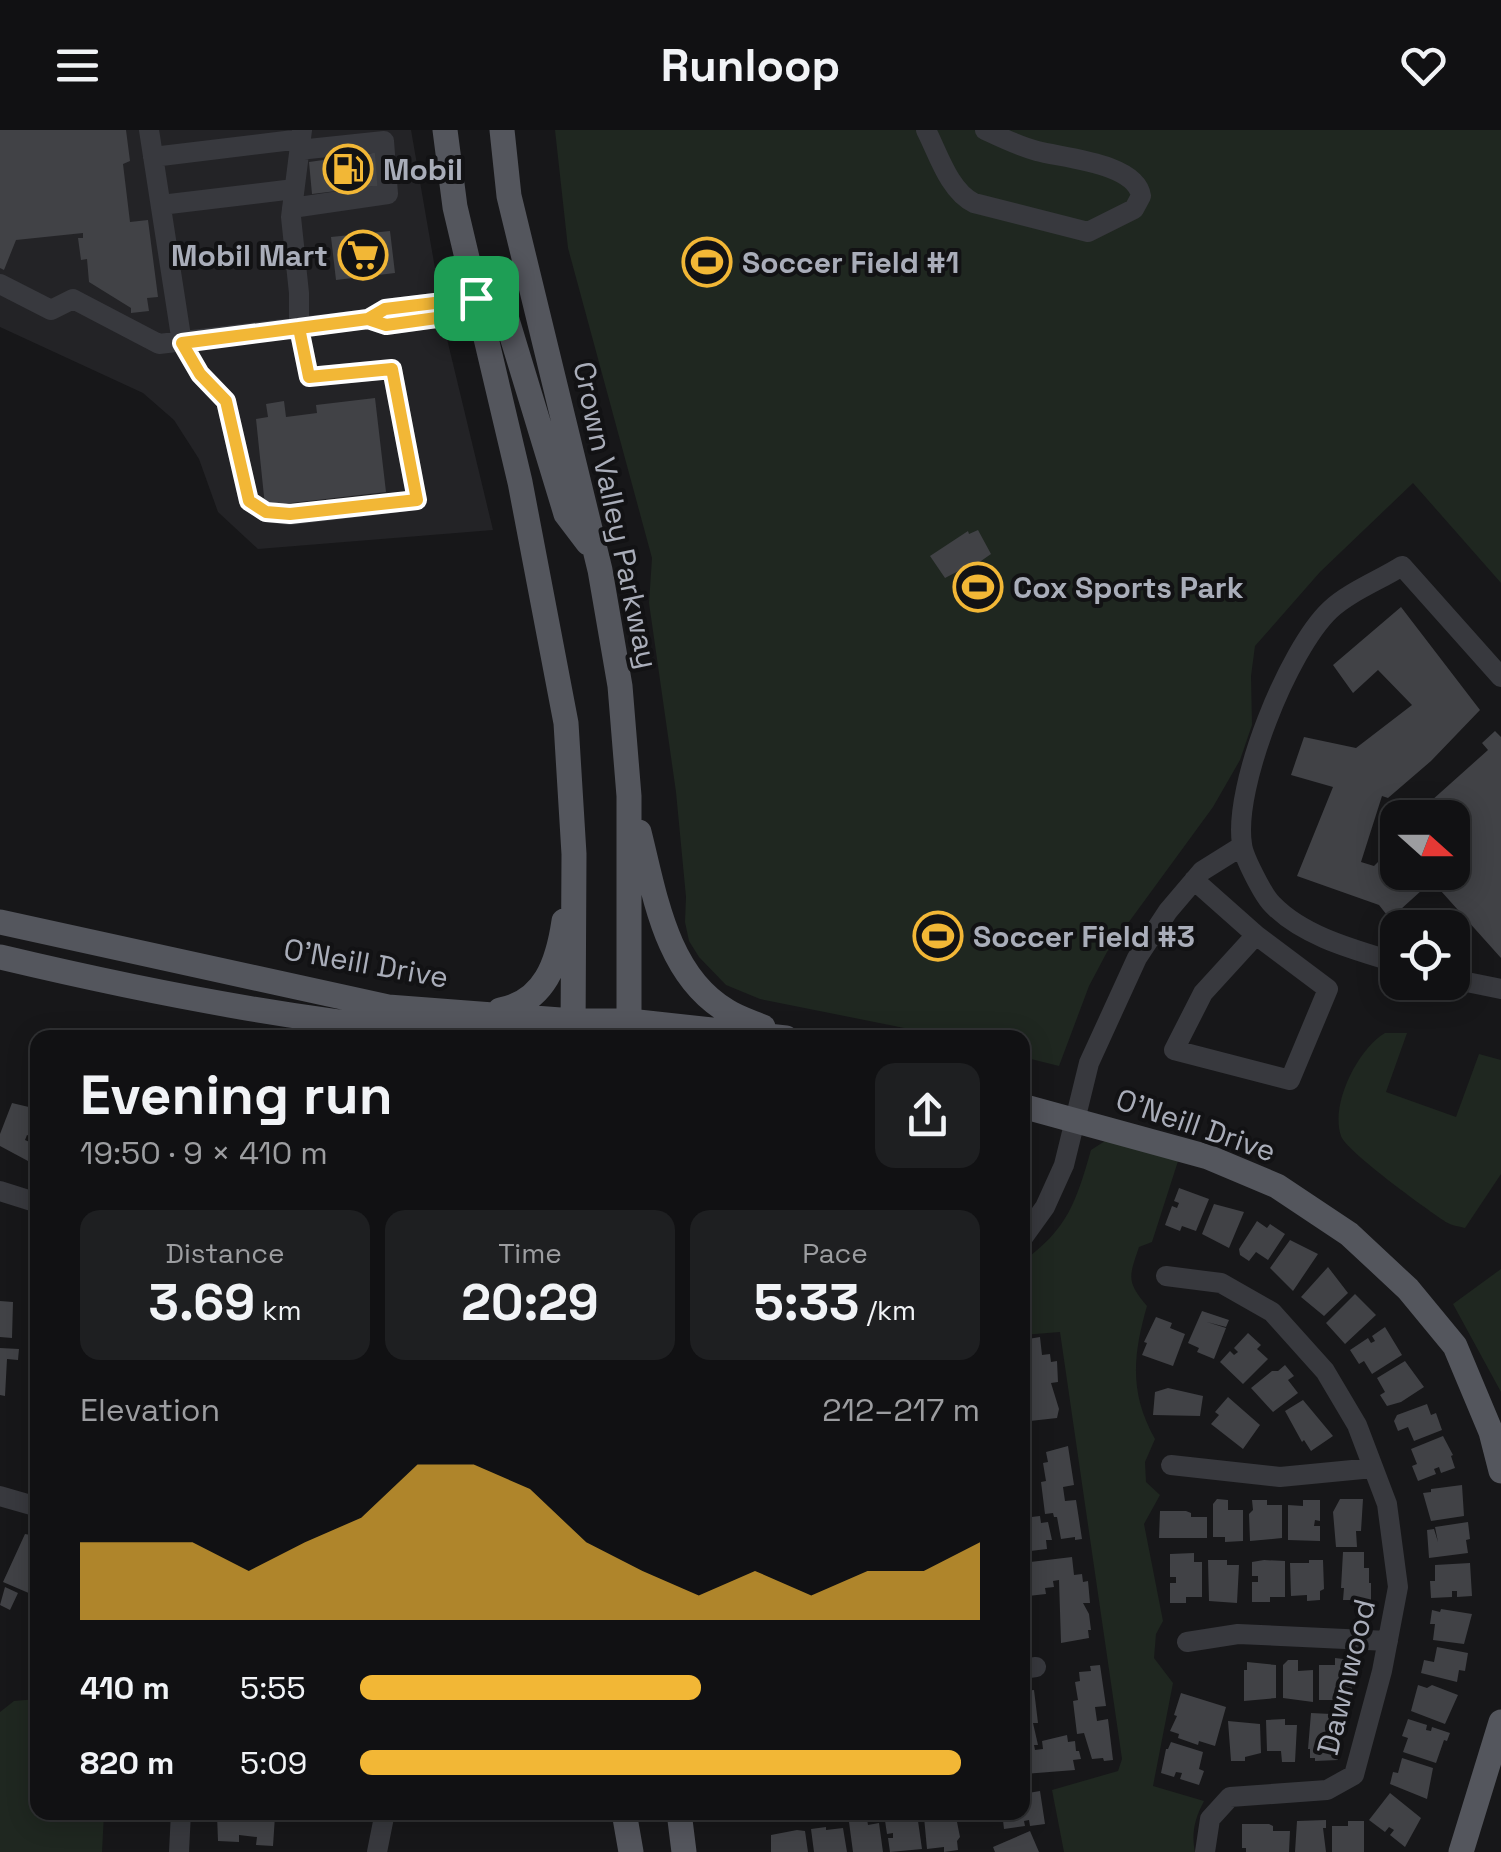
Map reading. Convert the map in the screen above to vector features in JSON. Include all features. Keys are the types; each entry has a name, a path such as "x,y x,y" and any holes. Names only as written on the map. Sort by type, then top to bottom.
{"main road":[{"path":"444,130 455,208 528,520 566,723 574,854 574,1029"},
{"name":"Crown Valley Parkway","path":"502,130 510,196 595,550 620,686 629,796 629,1029"},
{"path":"478,305 507,320 566,514 595,550"},
{"path":"629,796 661,915 679,962 700,988 728,1011 771,1030"},
{"path":"480,1014 509,1009 528,1001 542,988 559,950 574,854"},
{"name":"O'Neill Drive","path":"0,922 388,1007 480,1014 574,1029 629,1029"},
{"name":"O'Neill Drive","path":"0,957 131,988 416,1030"},
{"name":"O'Neill Drive","path":"1030,1092 1277,1186 1348,1234 1408,1289 1455,1346 1491,1432 1501,1471"},
{"name":"O'Neill Drive","path":"1030,1107 1077,1111 1217,1144 1271,1164 1358,1220 1410,1267 1452,1321 1501,1417"},
{"path":"1461,1852 1501,1722"},
{"path":"1470,1852 1501,1760"},
{"path":"625,1820 631,1852"},
{"path":"679,1820 684,1852"}],"street":[{"path":"149,130 182,343 200,374 226,401 249,501 266,512 290,514 417,500 392,369 309,377 299,328 293,198 300,140"},
{"path":"926,130 959,192 974,203 1088,232 1134,210 1141,196 1142,190 1131,180 1108,168 1040,152 985,130"},
{"path":"153,157 300,140 384,141 388,194 160,205"},
{"path":"0,284 51,310 73,299 159,344 368,319 385,309 478,305"},
{"path":"1380,957 1293,922 1270,903 1242,846 1242,803 1258,744 1300,652 1330,610 1402,566 1501,677"},
{"path":"1030,1226 1064,1166 1090,1063 1137,958 1202,871 1242,846"},
{"path":"1194,880 1328,989 1290,1080 1174,1050 1204,994 1256,934"},
{"path":"1470,983 1501,989"},
{"path":"0,1191 30,1200"},
{"name":"Dawnwood","path":"1166,1276 1221,1283 1272,1312 1325,1371 1357,1426 1387,1504 1398,1587 1354,1775 1327,1790 1230,1797 1210,1819 1204,1852"},
{"path":"1172,1465 1280,1476 1373,1468"},
{"path":"0,1496 30,1505"},
{"path":"1186,1642 1238,1634 1388,1641"},
{"path":"178,1852 180,1820"},
{"path":"376,1852 384,1820"}],"shaded area":[{"path":"0,130 411,130 448,343 493,530 258,549 218,512 199,459 174,420 143,393 0,327"},
{"name":"Cox Sports Park","path":"555,130 1501,130 1501,583 1413,483 1320,572 1255,646 1252,725 1240,760 1213,807 1107,952 1089,986 1059,1066 1030,1059 1030,1030 914,1030 760,999 726,985 689,941 676,792 649,603 652,558 568,248"},
{"path":"1385,1033 1407,1033 1386,1092 1456,1117 1479,1054 1501,1060 1501,1174 1465,1228 1445,1222 1404,1192 1341,1136 1339,1109 1349,1079 1365,1051"},
{"path":"1105,1141 1179,1158 1152,1242 1139,1247 1131,1278 1147,1306 1136,1374 1141,1406 1155,1439 1145,1462 1146,1482 1160,1495 1144,1524 1163,1621 1156,1634 1154,1658 1173,1683 1153,1786 1204,1801 1195,1826 1195,1852 1064,1852 1052,1790 1118,1771 1122,1759 1060,1332 1030,1334 1030,1256 1050,1238 1068,1213 1091,1150"},
{"path":"1501,1269 1501,1392 1453,1304"},
{"path":"30,1700 30,1820 104,1820 102,1852 0,1852 0,1712 14,1701"}],"building":[{"path":"0,130 126,130 130,161 123,164 130,222 148,220 158,297 147,298 149,311 131,313 131,308 89,282 87,259 81,260 78,238 83,238 83,233 16,240 4,270 0,268"},
{"path":"380,152 385,185 312,194 309,162"},
{"name":"Mobil Mart","path":"390,231 395,273 336,280 331,237"},
{"path":"375,398 386,492 265,506 256,419 268,417 266,404 284,401 286,417 317,413 316,405"},
{"path":"978,530 991,554 971,568 970,565 945,578 930,556 968,531 969,534"},
{"path":"1401,607 1480,710 1431,761 1388,798 1382,796 1380,800 1361,862 1374,866 1380,860 1380,890 1422,890 1400,910 1383,910 1379,905 1297,876 1333,787 1291,775 1304,737 1356,748 1412,705 1378,670 1353,693 1333,665"},
{"path":"1495,731 1501,737 1501,958 1470,923 1470,910 1458,910 1440,890 1470,890 1470,800 1432,800 1488,750 1482,743"},
{"path":"12,1103 30,1107 30,1136 25,1140 30,1142 28,1161 0,1146 0,1134"},
{"path":"1179,1188 1209,1199 1196,1231 1182,1226 1180,1231 1165,1225 1172,1206 1177,1208 1179,1203 1174,1201"},
{"path":"1214,1204 1244,1212 1229,1248 1202,1234"},
{"path":"1257,1221 1285,1234 1268,1260 1256,1252 1249,1261 1240,1255 1239,1249"},
{"path":"1290,1240 1318,1254 1293,1291 1270,1268"},
{"path":"1328,1267 1348,1293 1324,1316 1301,1297"},
{"path":"1355,1294 1376,1315 1345,1344 1326,1323"},
{"path":"0,1301 13,1302 12,1338 0,1337"},
{"path":"1202,1311 1229,1320 1226,1327 1207,1322 1226,1328 1214,1359 1188,1343"},
{"path":"1156,1317 1185,1334 1173,1366 1142,1355"},
{"path":"1385,1327 1402,1355 1372,1374 1350,1350 1368,1338 1371,1343 1375,1341 1372,1336"},
{"path":"1248,1333 1268,1359 1243,1384 1220,1362 1230,1351 1234,1355 1238,1352 1234,1348"},
{"path":"1040,1337 1042,1355 1050,1354 1051,1362 1057,1361 1058,1382 1051,1383 1059,1409 1057,1418 1030,1421 1030,1339"},
{"path":"0,1348 19,1349 18,1360 7,1359 5,1396 0,1395"},
{"path":"1405,1361 1424,1387 1387,1406 1377,1378"},
{"path":"1285,1365 1294,1376 1288,1380 1298,1393 1273,1412 1251,1388"},
{"path":"1168,1388 1203,1396 1200,1416 1153,1415 1155,1392"},
{"path":"1228,1397 1260,1425 1243,1449 1211,1424 1219,1415 1215,1412"},
{"path":"1303,1400 1333,1436 1311,1451 1285,1411"},
{"path":"1427,1404 1431,1415 1436,1413 1442,1430 1414,1441 1408,1427 1398,1431 1394,1421 1397,1415"},
{"path":"1443,1436 1455,1468 1441,1473 1439,1467 1434,1469 1436,1474 1418,1481 1411,1449"},
{"path":"1068,1446 1074,1485 1063,1487 1065,1501 1076,1500 1082,1539 1075,1540 1061,1539 1057,1517 1045,1514 1041,1482 1046,1481 1046,1452"},
{"path":"1462,1485 1464,1516 1431,1521 1423,1493"},
{"path":"1217,1499 1228,1500 1228,1510 1243,1510 1243,1541 1225,1542 1225,1537 1213,1537 1213,1504"},
{"path":"1340,1499 1363,1499 1357,1547 1336,1547 1333,1512"},
{"path":"1252,1500 1282,1505 1282,1538 1250,1541"},
{"path":"1303,1500 1320,1500 1320,1521 1315,1520 1314,1526 1320,1526 1320,1541 1288,1540 1288,1505 1303,1506"},
{"path":"1160,1511 1186,1511 1191,1517 1207,1517 1207,1538 1159,1538"},
{"path":"1040,1516 1041,1523 1048,1522 1052,1540 1046,1540 1047,1549 1030,1551 1030,1517"},
{"path":"1468,1522 1468,1553 1429,1558 1427,1530 1434,1529 1438,1542 1435,1527"},
{"path":"25,1534 30,1535 30,1594 3,1582"},
{"path":"1343,1552 1364,1552 1371,1600 1343,1600"},
{"path":"1194,1553 1194,1562 1202,1562 1202,1597 1170,1603 1170,1583 1176,1583 1176,1577 1170,1577 1170,1554"},
{"path":"1072,1557 1074,1575 1082,1574 1083,1582 1088,1581 1090,1603 1083,1603 1089,1614 1089,1638 1061,1643 1059,1580 1053,1581 1054,1587 1045,1588 1046,1594 1030,1596 1030,1562"},
{"path":"1208,1560 1227,1560 1227,1565 1239,1565 1237,1603 1209,1601"},
{"path":"1323,1560 1324,1589 1320,1591 1320,1600 1307,1601 1307,1595 1291,1596 1290,1563"},
{"path":"1285,1561 1285,1597 1252,1602 1252,1582 1258,1582 1258,1576 1252,1576 1252,1562"},
{"path":"1470,1563 1472,1596 1457,1597 1457,1591 1452,1591 1452,1597 1431,1598 1430,1581 1435,1581 1435,1565"},
{"path":"5,1587 18,1593 10,1610 0,1605"},
{"path":"1432,1610 1472,1614 1464,1644 1433,1640"},
{"path":"1437,1647 1468,1653 1465,1671 1459,1670 1457,1682 1421,1673 1424,1660 1434,1662"},
{"path":"1335,1658 1352,1660 1352,1679 1346,1679 1346,1685 1352,1685 1352,1700 1319,1700 1319,1665 1335,1665"},
{"path":"1288,1660 1298,1660 1298,1671 1313,1670 1313,1702 1283,1698 1283,1665"},
{"path":"1247,1662 1276,1665 1276,1698 1244,1701"},
{"path":"1100,1665 1106,1706 1095,1707 1097,1721 1108,1719 1113,1760 1104,1761 1092,1759 1084,1733 1077,1734 1073,1701 1078,1700 1075,1682 1080,1681 1079,1672"},
{"path":"1418,1685 1432,1685 1458,1695 1445,1724 1411,1711"},
{"path":"1030,1690 1034,1690 1038,1723 1033,1723 1038,1745 1034,1745 1035,1750 1043,1749 1042,1741 1067,1735 1068,1742 1075,1741 1081,1759 1073,1760 1075,1770 1030,1774"},
{"path":"1181,1693 1226,1707 1215,1746 1199,1741 1198,1745 1170,1731"},
{"path":"1311,1713 1331,1714 1338,1760 1310,1758"},
{"path":"1285,1719 1285,1725 1297,1725 1295,1762 1282,1762 1281,1751 1267,1751 1266,1720"},
{"path":"1408,1719 1427,1725 1426,1730 1431,1731 1432,1727 1450,1733 1436,1763 1403,1752 1408,1738 1402,1736"},
{"path":"1228,1721 1260,1724 1261,1753 1245,1757 1245,1761 1231,1761"},
{"path":"1171,1742 1203,1752 1199,1769 1204,1771 1199,1785 1180,1779 1182,1773 1176,1772 1174,1777 1161,1773"},
{"path":"1402,1758 1433,1768 1427,1799 1390,1784"},
{"path":"1040,1791 1045,1824 1030,1826 1030,1793"},
{"path":"1390,1793 1421,1818 1405,1847 1390,1835 1394,1830 1389,1827 1385,1832 1369,1820"},
{"path":"217,1820 275,1820 273,1846 256,1845 257,1837 239,1835 239,1842 218,1841"},
{"path":"885,1820 918,1820 922,1849 890,1852 888,1838 893,1838 893,1833 887,1834"},
{"path":"924,1820 957,1820 958,1850 927,1849"},
{"path":"1003,1820 1029,1820 1024,1821 1025,1826 1004,1829"},
{"path":"1326,1820 1326,1852 1295,1852 1297,1821"},
{"path":"1348,1821 1364,1821 1364,1852 1332,1852 1332,1826 1348,1826"},
{"path":"849,1822 879,1823 883,1852 853,1852"},
{"path":"1242,1824 1269,1824 1273,1831 1290,1831 1289,1852 1246,1852 1242,1848"},
{"path":"843,1828 847,1852 814,1852 811,1829"},
{"path":"805,1831 808,1852 771,1852 771,1835"},
{"path":"1030,1831 1039,1852 995,1852 993,1847"}],"place":[{"name":"Mobil","path":"348,169"},
{"name":"Mobil Mart","path":"363,255"},
{"name":"Soccer Field #1","path":"707,262"},
{"name":"Cox Sports Park","path":"978,587"},
{"name":"Soccer Field #3","path":"938,936"}],"route":[{"path":"476,298 385,309 368,319 182,343 200,374 226,401 249,501 266,512 290,514 417,500 392,369 309,377 299,328 368,319 386,325 480,312 476,298"}]}
